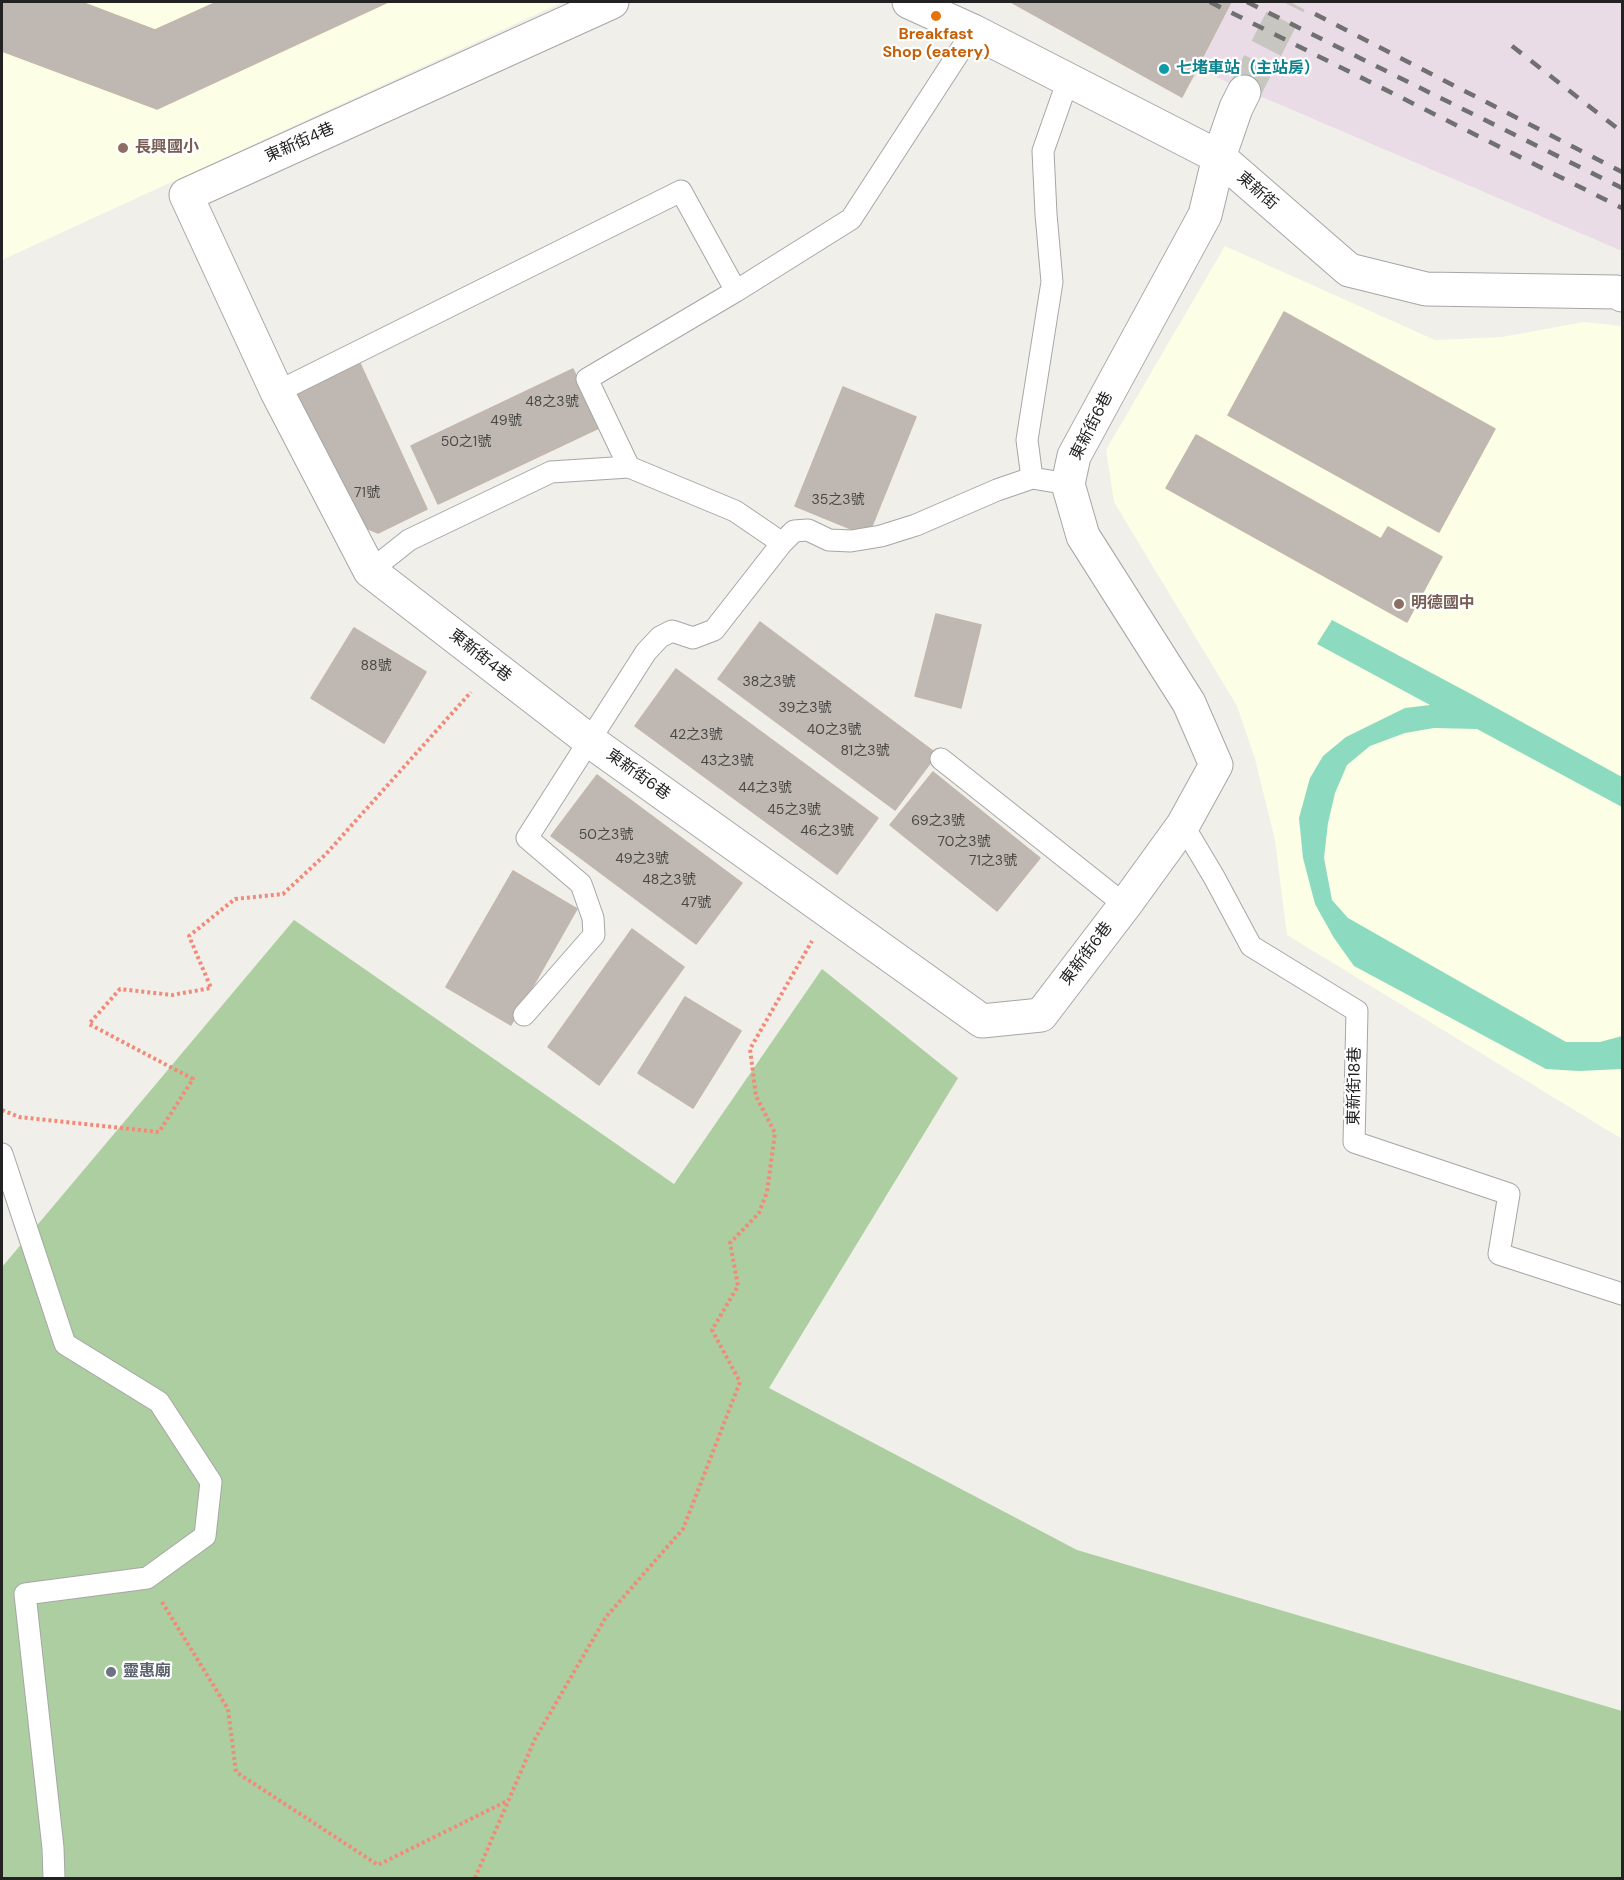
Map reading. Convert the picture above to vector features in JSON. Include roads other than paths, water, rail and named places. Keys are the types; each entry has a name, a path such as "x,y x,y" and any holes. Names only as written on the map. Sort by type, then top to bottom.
{"street":[{"name":"東新街4巷","path":"590,741 370,571 277,392 186,195 612,2"},
{"name":"東新街","path":"909,2 1219,157 1348,270 1426,289 1617,292 1623,295"},
{"name":"東新街6巷","path":"590,741 982,1021 1041,1015 1183,825 1216,765 1189,703 1083,536 1068,484 1074,456 1205,215 1219,157 1240,100"}],"lane":[{"path":"629,467 587,379 736,291 851,219 973,32"},
{"path":"1068,80 1043,151 1052,282 1027,440 1032,478 1068,484"},
{"path":"277,392 681,191 736,291"},
{"path":"370,571 409,540 551,472 629,467 735,511 782,543"},
{"name":"東新街6巷","path":"590,741 646,652 660,637 672,631 693,638 714,630 794,531 808,530 829,540 851,541 881,536 916,525 997,490 1032,478"},
{"path":"524,1015 594,935 593,918 581,884 527,837 590,741"},
{"path":"941,759 1125,905"},
{"name":"東新街18巷","path":"1183,825 1251,946 1357,1011 1354,1142 1509,1194 1499,1254 1623,1294"},
{"path":"2,1154 65,1344 159,1401 211,1482 205,1536 147,1578 25,1594 53,1848 54,1878"}],"tunnel":[{"path":"1244,92 1290,2"}],"railway":[{"path":"1210,2 1622,208"},
{"path":"1247,2 1622,188"},
{"path":"1315,14 1622,172"},
{"path":"1512,46 1622,132"}],"place":[{"name":"Breakfast Shop (eatery)","path":"936,16"},
{"name":"七堵車站（主站房）","path":"1164,69"},
{"name":"長興國小","path":"123,148"},
{"name":"明德國中","path":"1399,604"},
{"name":"靈惠廟","path":"111,1672"}]}
